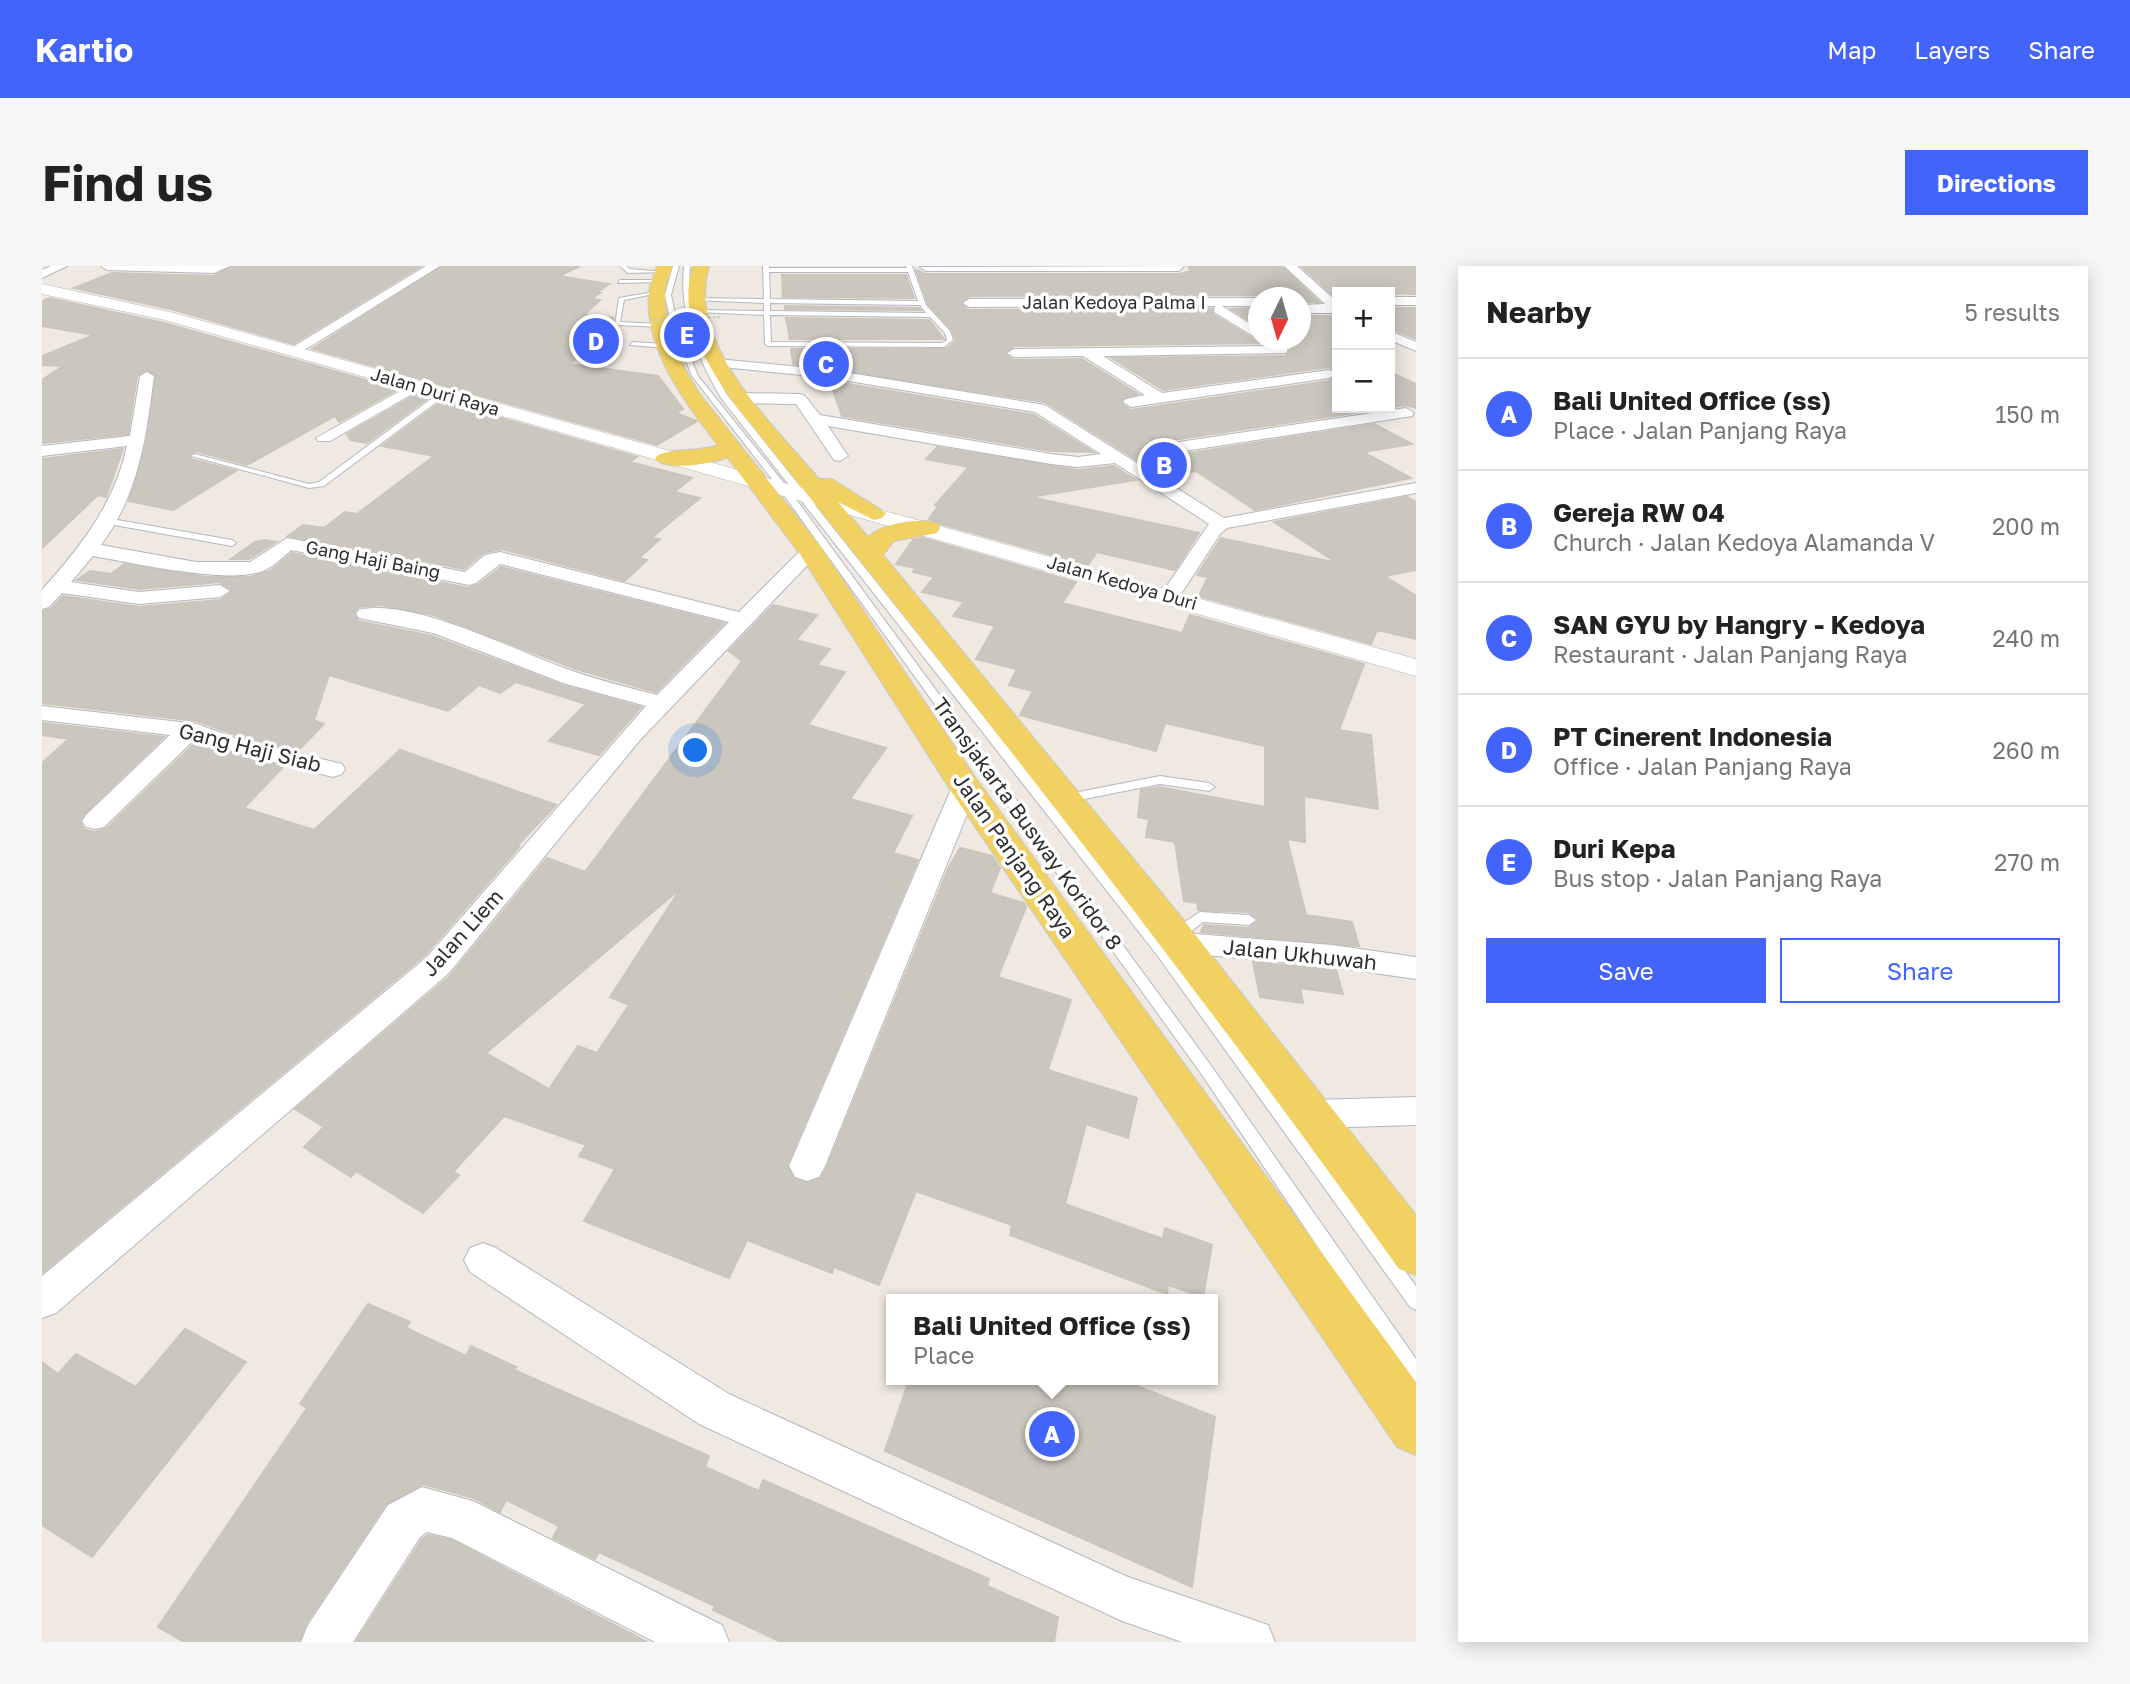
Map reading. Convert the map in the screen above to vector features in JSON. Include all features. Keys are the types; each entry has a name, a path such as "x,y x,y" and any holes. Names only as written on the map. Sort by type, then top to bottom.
{"main road":[{"path":"701,266 696,306 718,363 740,398 792,460 842,496 874,513"},
{"name":"Jalan Panjang Raya","path":"664,276 655,323 690,395 811,551 965,787 1416,1428"},
{"path":"666,458 708,458 731,447"},
{"path":"792,460 805,495 870,555 1069,798 1314,1114 1416,1253"},
{"path":"870,555 872,546 885,535 928,528"}],"street":[{"path":"42,274 61,266"},
{"path":"107,266 216,270 224,266"},
{"path":"293,351 435,266"},
{"path":"1290,266 1332,303"},
{"path":"927,270 1184,274 1213,306 1248,329"},
{"name":"Jalan Duri Raya","path":"42,289 114,303 293,351 805,495"},
{"path":"1395,301 1416,301"},
{"name":"Jalan Kedoya Palma I","path":"1213,306 1248,303"},
{"path":"1311,303 1332,306"},
{"name":"Jalan Kedoya Palma I","path":"969,307 1213,306 1248,308"},
{"path":"1311,308 1332,306"},
{"path":"1395,308 1416,308"},
{"path":"1395,327 1416,336"},
{"path":"1395,337 1416,346"},
{"path":"1282,350 1332,376"},
{"path":"1086,352 1160,398"},
{"path":"1014,353 1293,356"},
{"path":"718,363 813,372 1040,408 1221,524"},
{"path":"813,372 800,387 800,399 840,456"},
{"path":"42,603 88,549 122,495 138,440 147,376"},
{"path":"1131,402 1332,376"},
{"path":"324,438 416,386"},
{"path":"1022,389 1038,401 1040,408"},
{"path":"740,398 800,399"},
{"path":"1395,407 1411,415"},
{"path":"1159,450 1411,415"},
{"path":"815,419 1051,459 1077,462 1116,458"},
{"path":"42,451 138,440"},
{"path":"1170,596 1213,530 1221,524 1416,488"},
{"name":"Jalan Kedoya Duri","path":"805,495 1170,596 1416,668"},
{"name":"Gang Haji Baing","path":"88,549 196,568 251,568 258,566 287,544 469,579 492,559 500,558 745,620"},
{"name":"Jalan Liem","path":"42,1300 438,965 631,735 811,551"},
{"path":"56,586 138,598 201,590 220,591"},
{"path":"366,614 401,617 446,629 558,674 662,704"},
{"name":"Gang Haji Siab","path":"42,713 191,730 227,743 333,769"},
{"path":"95,821 167,749 191,730"},
{"path":"807,1166 965,787"},
{"name":"Jalan Ukhuwah","path":"1180,939 1416,968"},
{"path":"1314,1114 1416,1111"},
{"path":"483,1260 714,1409 1122,1598 1251,1642"},
{"path":"325,1642 404,1521 422,1509 457,1517 705,1642"}],"lane":[{"path":"622,266 628,271 664,276"},
{"name":"Transjakarta Busway Koridor 8","path":"687,266 685,299 699,349 724,396 805,495 1162,951 1416,1301"},
{"path":"766,268 910,268 922,303 948,332 948,343 929,347 772,346 767,343 766,268"},
{"path":"620,282 664,276"},
{"path":"655,323 617,324 621,299 664,276"},
{"name":"Transjakarta Busway Koridor 8","path":"664,276 674,323 695,376 805,495 1416,1375"},
{"path":"696,306 767,301 922,303"},
{"path":"696,306 767,313 931,315"},
{"path":"632,344 666,346"},
{"path":"195,456 309,486 321,484 442,395"},
{"path":"106,521 232,543"},
{"path":"1069,798 1160,780 1209,787"},
{"path":"1180,939 1200,917 1249,920"}],"path":[{"path":"655,323 720,317"}],"building":[{"path":"232,266 421,266 293,344 175,310 74,288 112,273 214,276"},
{"path":"442,266 580,266 559,276 609,284 591,299 600,300 584,315 613,318 613,327 618,328 569,364 658,376 683,409 676,413 697,421 657,445 312,349"},
{"path":"1188,266 1281,266 1303,287 1248,287 1248,295 969,296 961,304 969,310 1212,309 1213,314 1248,336 1248,343 1014,346 1005,354 1014,360 1082,359 1138,394 1121,400 1122,404 1131,410 1332,379 1332,413 1353,413 1159,442 1149,451 1159,458 1374,424 1412,444 1363,452 1411,478 1255,510 1196,471 1162,476 1045,402 793,364 791,349 946,349 956,341 952,330 928,304 916,270 926,274 1179,274 1191,271"},
{"path":"1301,266 1416,266 1416,294 1395,293 1395,287 1332,287 1332,294"},
{"path":"782,275 906,275 914,298 783,297"},
{"path":"49,298 164,323 398,389 339,422 335,416 247,465 196,451 190,454 190,459 236,471 173,510 129,501 146,443 156,375 146,370 137,376 128,434 42,443 42,380 63,366 42,365 42,356 94,335 42,326 42,301"},
{"path":"785,306 919,308 921,310 785,309"},
{"path":"1248,308 1248,320 1231,309"},
{"path":"1395,308 1416,308 1416,339 1395,330"},
{"path":"1311,316 1332,316 1332,369 1329,367 1163,390 1112,358 1286,356 1290,350 1311,350"},
{"path":"786,318 929,320 944,339 790,339"},
{"path":"1395,374 1416,384 1416,408 1406,405 1395,406"},
{"path":"830,381 1034,415 1093,452 1051,451 842,416"},
{"path":"417,394 428,398 367,443 351,440 347,434"},
{"path":"442,401 637,457 630,462 692,478 674,492 700,498 651,538 660,539 639,558 647,560 625,581 501,549 483,553 464,569 288,536 303,525 324,528 345,512 357,514 434,456 382,446"},
{"path":"937,447 1078,470 1114,466 1136,480 1030,497 1199,533 1175,570 1097,552 1088,565 941,524 929,519 938,506 935,505 969,467 926,459"},
{"path":"123,449 106,497 98,495 42,548 42,459"},
{"path":"1407,497 1416,502 1416,570 1385,576 1416,596 1416,639 1377,630 1371,644 1199,596 1208,577 1197,575 1221,538 1337,563 1274,522"},
{"path":"923,538 1076,582 1062,603 1182,633 1190,615 1364,664 1339,730 1371,735 1378,809 1304,796 1305,842 1287,839 1306,915 1352,922 1359,946 1201,932 1204,925 1249,928 1259,920 1249,912 1198,910 1197,903 1184,901 1175,842 1146,837 1149,819 1138,817 1141,790 1159,787 1265,807 1265,746 1165,723 1156,751 1020,715 1033,691 1009,685 1017,669 976,659 995,626 953,616 964,602 922,592 934,577 913,572 916,568 896,564 913,540"},
{"path":"255,542 276,542 249,559 231,559"},
{"path":"292,553 468,588 478,585 501,567 724,623 656,692 576,669 434,615 381,605 359,607 354,612 358,621 432,636 562,685 641,707 599,755 549,741 586,704 516,682 500,693 479,685 448,711 329,675 314,720 324,724 298,751 236,735 197,721 42,703 42,611 51,609 63,596 139,607 220,600 232,592 220,582 139,589 77,580 90,571 111,574 124,564 206,577 250,577 270,571"},
{"path":"773,605 817,615 796,640 830,649 817,665 845,672 808,725 886,748 850,799 912,816 893,853 918,860 787,1165 793,1178 808,1183 821,1178 827,1167 949,867 960,848 992,856 1000,868 990,893 1024,903 1026,907 998,977 1071,1000 1048,1070 1137,1098 1128,1138 1086,1124 1065,1204 1163,1239 1165,1228 1212,1245 1204,1294 1194,1294 1168,1285 1167,1294 1010,1235 1012,1225 916,1191 879,1285 834,1267 832,1273 747,1240 729,1278 584,1221 615,1169 579,1156 586,1145 504,1116 453,1172 459,1175 423,1213 356,1171 351,1177 304,1147 324,1127 295,1109 451,975 547,858 585,872 742,661 729,651","holes":["681,888 610,997 629,1005 597,1053 578,1046 549,1089 486,1053"]},
{"path":"42,723 164,737 84,814 80,822 85,830 94,832 106,829 196,742 283,767 244,808 314,830 400,750 556,805 517,846 519,847 425,955 42,1273 42,763 69,739 42,735"},
{"path":"1253,962 1336,970 1343,994 1300,988 1303,1003 1260,997"},
{"path":"368,1304 410,1322 406,1328 466,1356 471,1346 516,1367 514,1370 709,1456 705,1467 759,1491 763,1480 989,1579 987,1586 1058,1617 1054,1642 781,1642 713,1610 715,1606 599,1552 595,1559 553,1538 559,1526 506,1500 500,1512 474,1498 423,1484 386,1504 306,1624 299,1642 184,1642 158,1627 307,1408 300,1404"},
{"path":"185,1329 246,1362 92,1557 42,1525 42,1362 58,1374 76,1354 136,1387"},
{"path":"907,1385 1135,1385 1215,1417 1192,1587 885,1451"},
{"path":"428,1535 451,1540 647,1642 356,1642 422,1539"}],"place":[{"name":"Duri Kepa","path":"687,335"},
{"name":"PT Cinerent Indonesia","path":"596,341"},
{"name":"SAN GYU by Hangry - Kedoya","path":"826,364"},
{"name":"Gereja RW 04","path":"1164,465"},
{"name":"Bali United Office (ss)","path":"1052,1434"}]}
